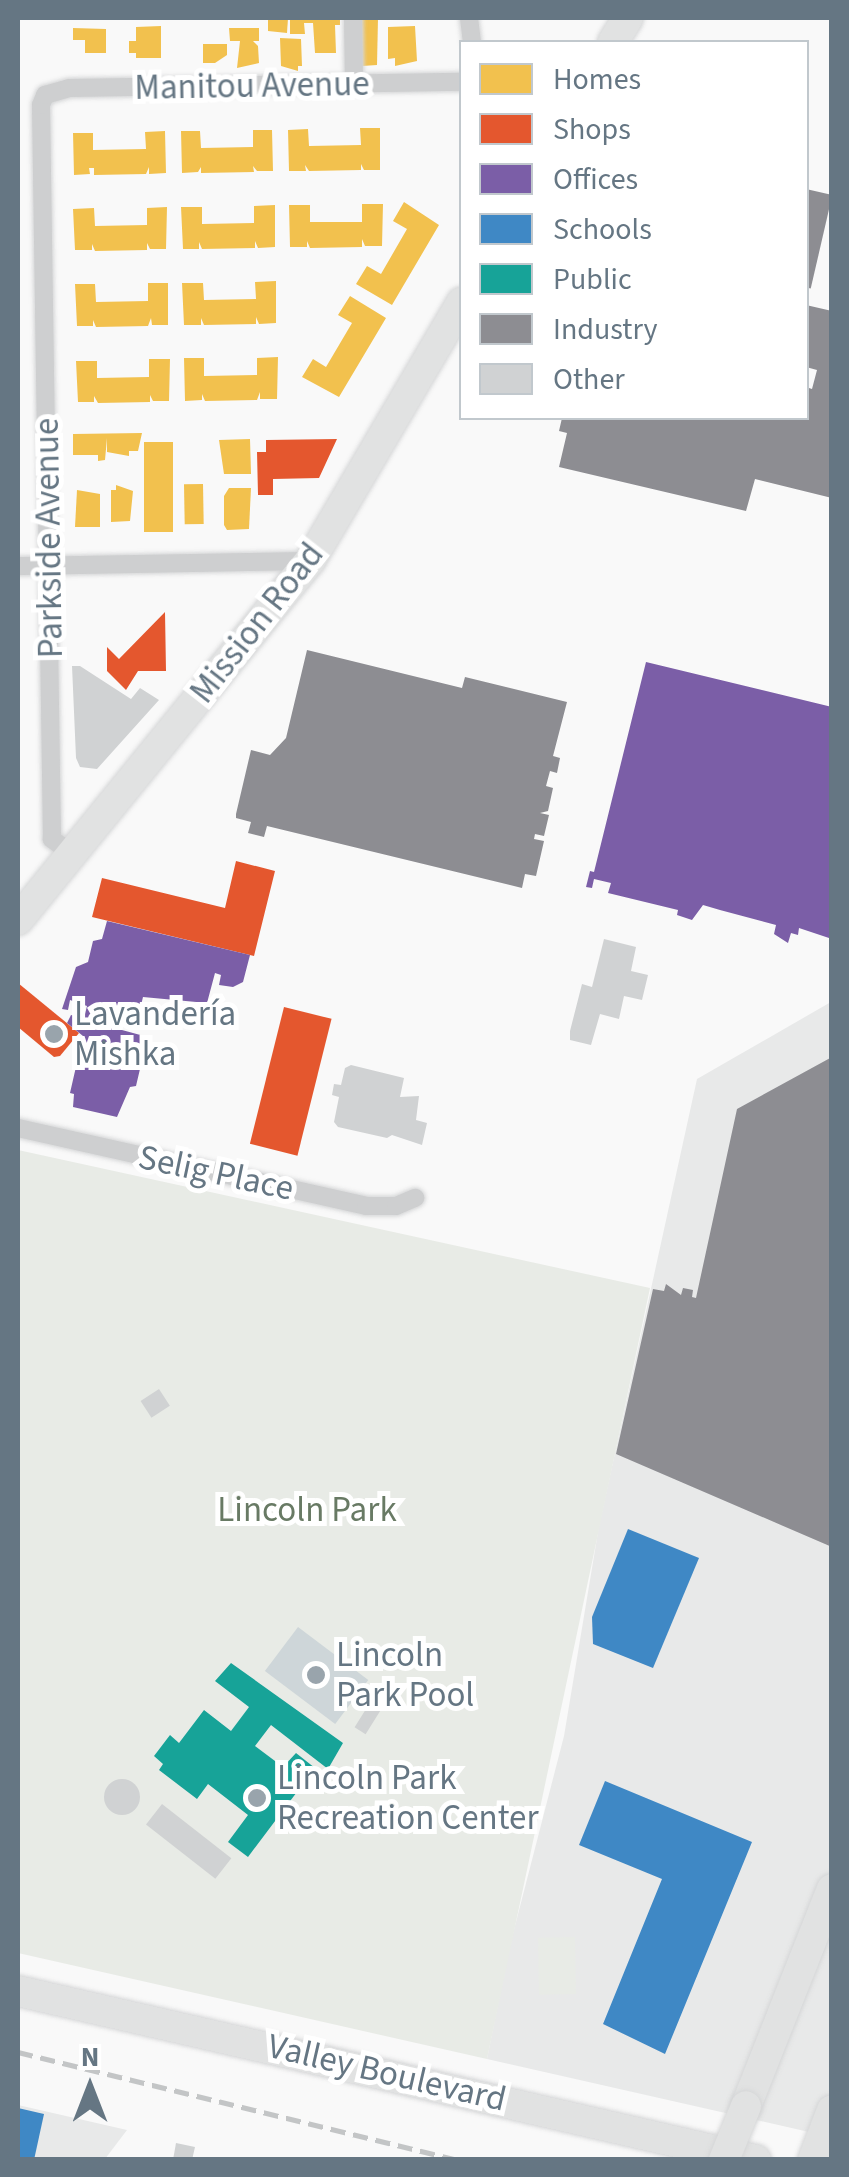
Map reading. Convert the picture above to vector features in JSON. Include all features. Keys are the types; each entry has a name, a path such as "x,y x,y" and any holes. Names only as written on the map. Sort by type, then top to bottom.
{"main road":[{"path":"614,40 628,18"},
{"name":"Mission Road","path":"18,919 310,560 459,307"},
{"path":"724,2160 832,1889"},
{"name":"Valley Boulevard","path":"18,1991 430,2082 756,2160"},
{"path":"812,2160 832,2110"}],"street":[{"path":"353,18 354,84"},
{"name":"Manitou Avenue","path":"45,95 69,88 459,82"},
{"name":"Parkside Avenue","path":"45,95 41,105 52,838 70,853"},
{"path":"18,566 310,560"},
{"name":"Selig Place","path":"18,1128 366,1206 396,1206 415,1198"}],"shaded area":[{"path":"831,1002 831,2137 487,2059 509,1949 564,1736 599,1526 697,1079"},
{"name":"Lincoln Park Pool","path":"298,1627 368,1680 335,1724 265,1671"},
{"path":"18,2105 127,2130 105,2159 18,2160"}],"green space":[{"name":"Lincoln Park","path":"18,1150 650,1288 487,2059 18,1953"},
{"path":"575,1937 576,1994 539,1995 538,1938"}],"building: Homes":[{"path":"268,18 288,18 287,33 268,31"},
{"path":"290,18 340,18 340,25 335,25 336,53 315,53 313,23 304,23 305,34 290,34"},
{"path":"359,18 378,18 377,65 362,66"},
{"path":"161,26 161,58 136,58 136,53 129,53 129,41 136,41 136,27"},
{"path":"415,26 417,61 395,66 395,58 388,59 388,27"},
{"path":"73,28 106,29 106,53 85,53 85,40 73,40"},
{"path":"229,28 259,28 259,41 253,41 258,46 259,63 237,68 240,41 230,41"},
{"path":"280,38 301,39 302,66 298,66 298,71 281,66"},
{"path":"203,44 227,44 227,55 215,63 203,63"},
{"path":"360,128 380,128 380,170 364,170 361,164 361,170 309,171 305,165 306,171 289,171 288,130 308,129 309,146 361,145"},
{"path":"253,130 272,130 273,171 257,171 253,166 254,172 201,173 201,167 198,172 182,173 181,131 200,131 201,148 253,147"},
{"path":"165,131 166,173 149,174 149,167 146,174 94,175 94,168 89,168 90,174 74,175 73,133 93,133 93,150 146,149 145,132"},
{"path":"404,202 439,225 392,305 356,284 367,266 381,274 407,229 393,221"},
{"path":"362,204 383,204 382,246 365,246 362,239 362,247 310,248 307,241 307,247 290,247 289,205 310,205 310,222 362,222"},
{"path":"275,205 275,247 258,248 255,241 255,248 202,249 199,242 199,249 183,249 181,207 202,207 202,224 254,223 254,206"},
{"path":"167,207 166,249 150,249 147,243 147,250 95,251 92,244 92,250 75,250 73,209 94,208 95,226 147,225 147,208"},
{"path":"276,281 276,323 259,324 256,317 256,324 204,325 201,318 201,325 184,325 182,283 203,283 204,300 256,299 255,282"},
{"path":"148,283 168,283 168,325 152,325 151,318 148,326 96,327 93,320 93,326 77,326 75,284 95,284 96,302 148,301"},
{"path":"350,296 386,318 339,397 302,377 313,359 326,367 352,323 338,315"},
{"path":"278,357 277,399 260,399 260,392 257,400 205,401 202,394 202,400 185,401 184,358 204,358 204,376 257,375 257,358"},
{"path":"149,359 170,359 169,401 153,401 150,395 150,402 98,403 94,396 94,402 78,402 76,361 97,361 97,378 149,377"},
{"path":"142,433 138,451 129,451 129,456 107,452 107,438 105,460 98,461 98,455 73,455 73,434"},
{"path":"250,439 251,474 224,474 219,440"},
{"path":"144,442 173,442 173,532 144,532"},
{"path":"184,484 203,484 204,524 185,524"},
{"path":"116,485 133,491 130,521 111,522 111,490 116,490"},
{"path":"229,488 251,488 249,529 227,530 224,525 224,496"},
{"path":"77,490 100,494 100,527 75,527"}],"building: Shops":[{"path":"337,439 319,478 273,479 273,495 258,495 257,452 266,452 266,440"},
{"path":"165,612 166,671 138,671 126,690 107,671 107,647 119,659"},
{"path":"236,861 275,871 254,956 92,917 102,878 225,908"},
{"path":"18,983 79,1033 60,1056 54,1057 18,1027"},
{"path":"284,1007 332,1019 297,1156 250,1144"}],"building: Offices":[{"path":"646,662 832,707 832,939 799,928 798,935 791,933 788,943 774,934 776,925 703,905 692,920 677,915 678,910 608,893 611,883 594,879 592,888 586,887 590,871 594,872"},
{"path":"107,921 250,955 243,982 233,987 219,985 221,975 215,973 207,1003 143,997 137,1022 122,1019 122,1030 144,1036 136,1050 144,1052 136,1086 130,1087 117,1117 73,1107 74,1094 70,1093 83,1036 67,1023 71,1015 84,1018 87,1006 70,1000 68,1010 62,1009 76,967 88,962 93,941 102,939"}],"building: Schools":[{"path":"628,1529 699,1558 653,1668 593,1644 592,1617"},
{"path":"605,1781 752,1842 665,2054 603,2024 662,1879 579,1845"},
{"path":"18,2108 44,2114 34,2160 18,2160"}],"building: Public":[{"path":"231,1663 343,1743 328,1769 271,1725 255,1746 283,1767 296,1753 315,1768 248,1857 228,1842 248,1815 208,1784 197,1799 159,1770 163,1764 154,1756 170,1735 179,1743 204,1710 231,1731 249,1707 215,1681"}],"building: Industry":[{"path":"809,190 832,195 809,288"},
{"path":"809,306 832,311 832,498 755,479 746,511 559,467 567,433 559,431 562,420 809,420 809,388 812,389 817,370 809,368"},
{"path":"307,650 462,688 465,677 567,702 553,756 560,758 557,773 550,771 546,786 553,788 548,811 540,813 549,815 544,836 535,834 534,839 544,841 536,876 525,874 522,888 267,826 264,837 248,833 251,822 236,818 236,814 251,750 270,755 286,738"},
{"path":"832,1057 832,1547 616,1454 653,1289 664,1291 666,1284 681,1295 683,1288 693,1290 692,1297 696,1298 737,1109"}],"building: Other":[{"path":"72,666 80,666 131,699 140,688 159,700 97,769 80,767 76,758"},
{"path":"604,939 636,947 631,971 648,975 642,1000 624,996 619,1019 600,1014 591,1045 570,1040 570,1031 582,984 592,987"},
{"path":"351,1065 404,1078 400,1097 419,1096 416,1120 427,1123 422,1145 392,1135 387,1138 338,1127 334,1122 339,1097 332,1095 334,1084 341,1085 345,1068"},
{"path":"159,1389 170,1406 151,1418 141,1401"},
{"path":"371,1701 382,1708 366,1734 355,1727"},
{"path":"122,1779 134,1785 140,1797 134,1809 122,1815 110,1809 104,1797 110,1785"},
{"path":"162,1804 231,1858 215,1879 146,1824"},
{"path":"176,2143 195,2147 192,2160 173,2160"}],"railway":[{"path":"18,2052 459,2160"}],"place":[{"name":"Lavandería Mishka","path":"54,1034"},
{"name":"Lincoln Park Pool","path":"316,1675"},
{"name":"Lincoln Park Recreation Center","path":"257,1798"}]}
